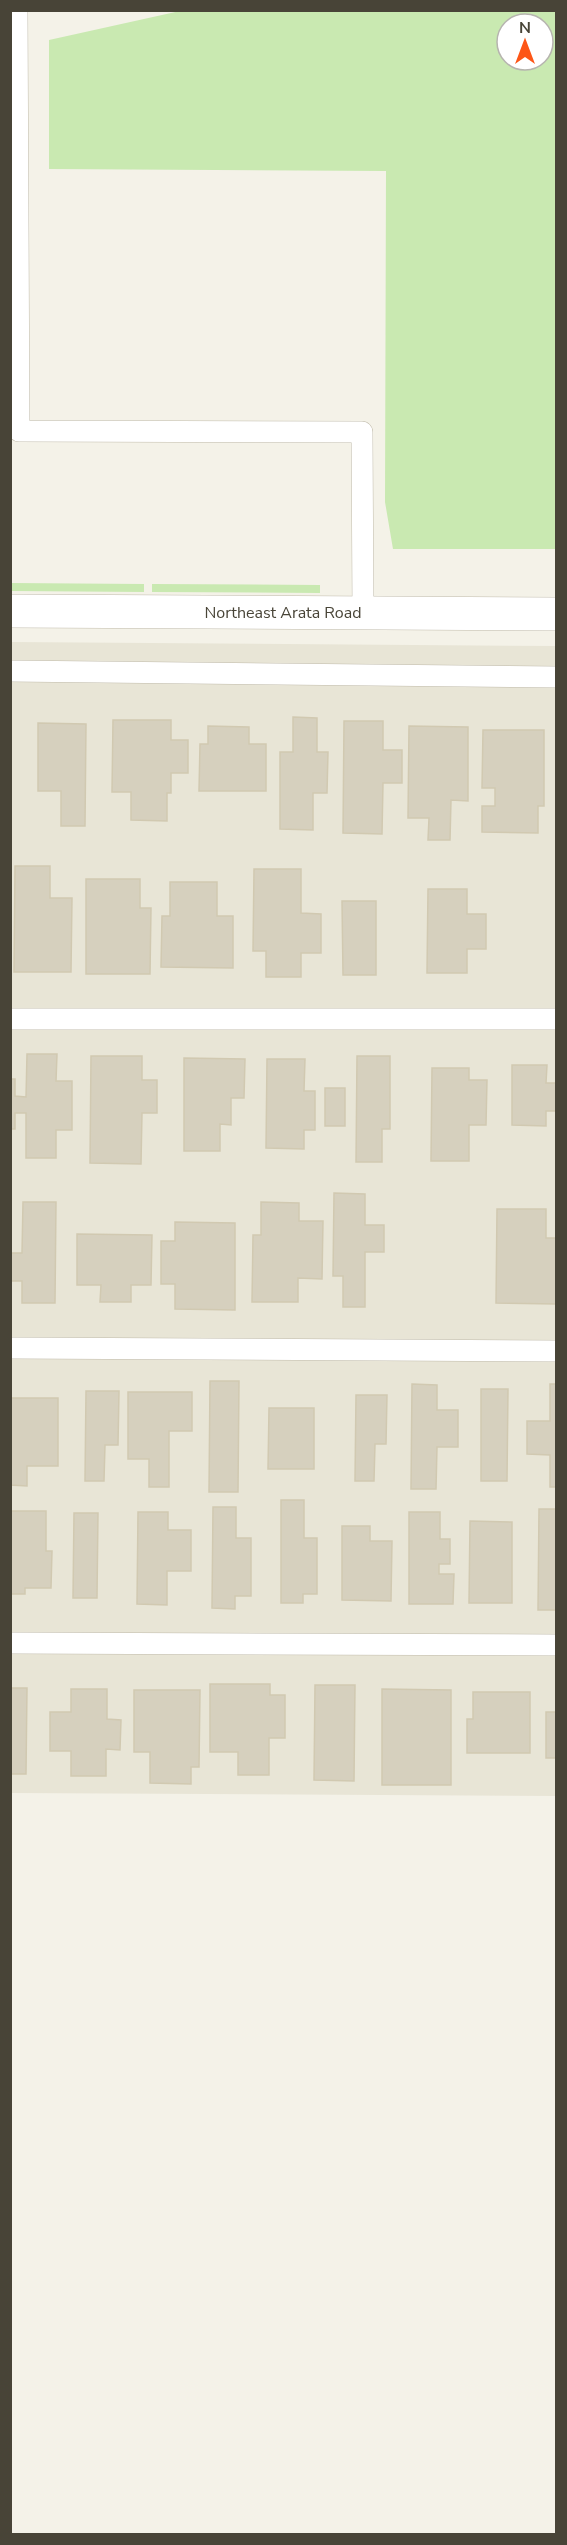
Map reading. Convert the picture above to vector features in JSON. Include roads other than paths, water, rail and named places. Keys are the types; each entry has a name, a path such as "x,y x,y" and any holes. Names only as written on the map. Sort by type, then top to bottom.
{"street":[{"name":"Northeast Arata Road","path":"10,611 556,614"}],"lane":[{"path":"17,10 19,431 362,432 363,613"},
{"path":"10,671 556,677"},
{"path":"10,1019 556,1019"},
{"path":"10,1348 556,1351"},
{"path":"10,1643 556,1645"}]}
